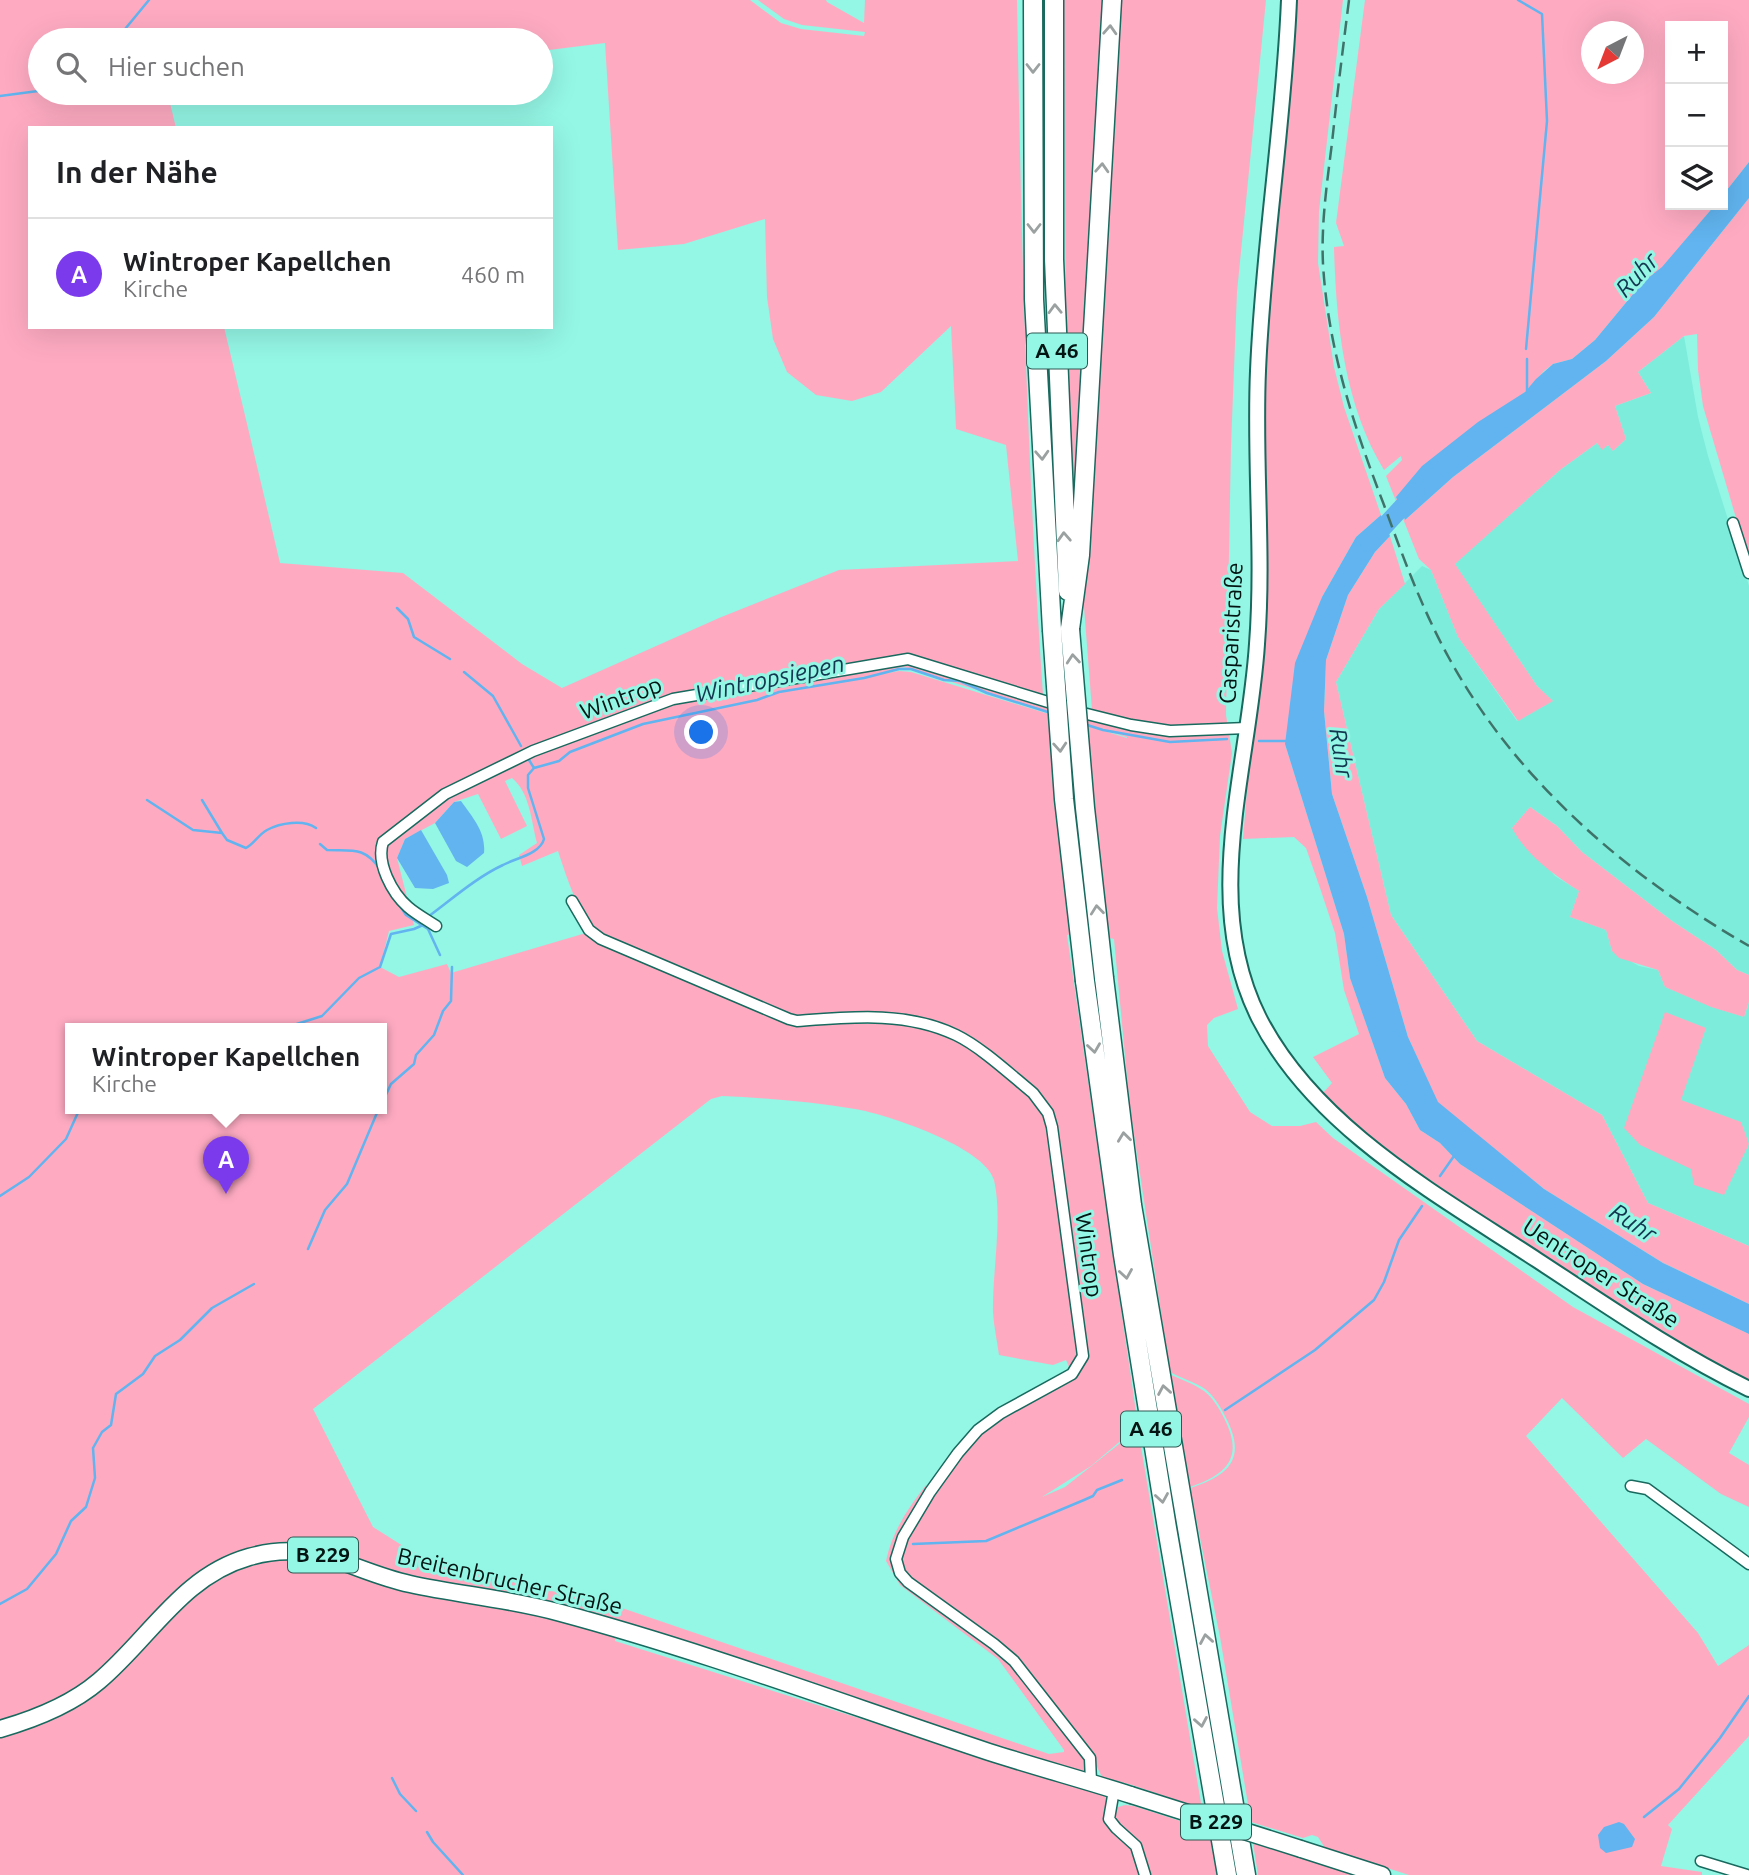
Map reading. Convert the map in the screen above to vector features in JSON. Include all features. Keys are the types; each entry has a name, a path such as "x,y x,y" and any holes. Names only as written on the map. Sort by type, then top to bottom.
{"highway":[{"name":"A 46","path":"1032,0 1034,299 1061,630 1132,1205 1246,1875"},
{"name":"A 46","path":"1054,0 1054,259 1062,498 1064,799 1085,981 1123,1255 1227,1875"},
{"path":"1061,630 1080,555 1112,0"}],"main road":[{"name":"Casparistraße","path":"1289,0 1262,292 1258,376 1258,621 1247,729 1232,832 1230,874 1233,935 1239,967 1248,992 1273,1043 1310,1091 1331,1114 1432,1190"},
{"name":"Uentroper Straße","path":"1432,1190 1586,1292 1749,1389"},
{"name":"Breitenbrucher Straße","path":"0,1729 50,1711 88,1689 111,1671 181,1595 203,1578 236,1561 278,1552 310,1552 342,1560 408,1584 538,1607 692,1652 992,1753 1091,1782"},
{"name":"B 229","path":"1091,1782 1382,1875"}],"street":[{"path":"1733,523 1749,573"},
{"name":"Wintrop","path":"436,926 408,908 397,894 389,880 380,852 383,842 445,794 533,751 673,699 908,659 1094,717 1131,725 1170,731 1247,729"},
{"name":"Wintrop","path":"572,901 589,930 600,939 797,1021 862,1017 911,1020 955,1034 1034,1093 1044,1105 1052,1127 1083,1356 1072,1374 1001,1413 978,1430 930,1492 903,1537 895,1559 900,1573 908,1582 1014,1661 1090,1758 1091,1782"},
{"path":"1631,1486 1647,1489 1749,1564"},
{"path":"1114,1790 1109,1819 1111,1824 1136,1846 1145,1875"},
{"path":"1701,1861 1747,1875"}],"shaded area":[{"path":"0,0 750,0 781,23 801,29 864,36 865,32 802,25 784,19 758,0 826,0 864,23 865,0 1017,0 1026,348 1043,695 1092,710 1083,594 1117,0 1266,0 1237,292 1226,715 1232,753 1220,836 1217,908 1222,951 1238,1009 1214,1018 1207,1025 1208,1046 1250,1112 1272,1126 1300,1126 1316,1122 1333,1138 1573,1307 1749,1404 1749,1417 1729,1453 1749,1465 1749,1507 1721,1494 1646,1439 1623,1458 1562,1398 1526,1436 1698,1633 1718,1666 1749,1645 1749,1736 1668,1825 1672,1829 1661,1866 1702,1872 1702,1875 1409,1875 1325,1848 1318,1837 1312,1835 1303,1838 1251,1822 1220,1637 1190,1488 1216,1477 1225,1470 1231,1462 1235,1443 1225,1416 1211,1395 1205,1389 1170,1372 1130,1108 1114,939 1083,932 1067,935 1138,1426 1091,1466 1042,1497 1065,1487 1138,1429 1202,1809 1102,1777 1085,1751 1080,1754 1084,1759 1085,1770 1082,1773 618,1624 615,1641 1101,1792 1106,1798 1109,1822 1135,1852 1142,1875 0,1875","holes":["28,28 553,28 553,50 605,43 618,250 684,244 765,219 767,297 773,339 787,372 816,395 852,401 881,392 951,326 956,429 1006,445 1018,561 839,570 719,618 562,688 522,664 403,573 280,563 224,329 28,329 28,126 176,126 170,105 28,105","904,667 1127,737 1127,738 911,672 899,671 866,677","512,778 523,791 537,843 519,855 522,866 558,851 580,908 603,937 795,1018 913,1016 965,1034 1038,1092 1034,1100 956,1036 911,1024 794,1023 586,933 451,973 447,964 399,977 380,967 389,931 414,925 397,858 405,839 435,823 454,802 478,794 501,839 527,826 505,781","722,1096 806,1102 870,1112 954,1144 987,1168 994,1180 998,1211 993,1313 999,1355 1053,1365 1066,1360 1070,1369 1076,1357 1083,1367 1001,1416 977,1436 936,1487 929,1489 926,1485 902,1521 892,1540 886,1561 900,1585 998,1659 1064,1752 1049,1754 622,1608 440,1564 411,1551 373,1527 313,1409 711,1099"]},
{"path":"1064,0 1108,0 1074,511 1066,343"},
{"path":"1297,0 1343,0 1319,211 1318,263 1334,367 1344,407 1381,515 1356,537 1322,597 1311,630 1285,744 1344,934 1350,978 1385,1078 1406,1104 1420,1130 1440,1143 1460,1164 1643,1284 1749,1334 1749,1381 1654,1327 1470,1207 1379,1143 1321,1095 1332,1083 1313,1057 1359,1034 1344,990 1335,933 1306,848 1294,837 1243,839 1263,540 1267,291 1296,37"},
{"path":"1365,0 1749,0 1749,162 1728,189 1728,21 1665,21 1665,210 1711,210 1662,268 1643,282 1595,340 1572,359 1553,364 1544,371 1525,392 1396,497 1405,520 1453,477 1606,361 1654,317 1749,198 1749,562 1703,406 1697,334 1684,336 1638,372 1651,393 1615,406 1626,439 1613,451 1608,445 1602,450 1597,443 1560,470 1455,564 1537,686 1553,701 1518,721 1458,637 1431,570 1419,559 1386,476 1402,460 1401,456 1384,470 1370,445 1360,418 1345,362 1337,305 1334,247 1344,246 1336,223"},
{"path":"1684,336 1698,417 1708,456 1749,586 1749,975 1737,970 1716,950 1672,921 1582,852 1557,826 1530,807 1512,828 1555,876 1579,891 1570,917 1606,930 1612,951 1639,966 1658,970 1665,987 1712,1007 1744,1017 1749,1002 1749,1246 1648,1203 1602,1115 1477,1041 1391,915 1336,682 1379,609 1422,566 1431,570 1458,637 1517,721 1552,701 1537,686 1454,564 1560,470 1597,443 1602,449 1608,445 1613,451 1626,439 1615,406 1651,393 1638,372"},
{"path":"1390,536 1405,584 1379,609 1336,682 1391,915 1477,1041 1602,1115 1648,1203 1749,1246 1749,1304 1663,1263 1544,1189 1438,1103 1408,1037 1367,897 1332,794 1324,711 1326,660 1348,595 1375,552"},
{"path":"1530,807 1557,826 1582,852 1672,921 1716,950 1737,970 1749,975 1749,1002 1744,1017 1711,1007 1665,987 1658,970 1619,958 1612,951 1606,930 1570,917 1579,891 1550,871 1525,847 1512,828"},
{"path":"1665,1012 1706,1028 1681,1100 1741,1122 1749,1144 1724,1195 1694,1185 1691,1169 1640,1145 1624,1128"},
{"path":"1169,1374 1204,1391 1218,1407 1230,1432 1232,1454 1229,1462 1214,1476 1190,1487"},
{"path":"1125,1805 1211,1831 1219,1875 1149,1875 1114,1821 1112,1813 1115,1808"},
{"path":"1253,1843 1355,1875 1258,1875"}],"water":[{"path":"1749,162 1749,198 1654,317 1606,361 1453,477 1405,520 1396,497 1422,466 1478,422 1525,392 1553,364 1572,359 1595,340 1643,282 1662,267 1711,210 1728,210 1728,189"},
{"path":"1381,515 1390,536 1375,552 1348,595 1326,660 1324,711 1332,794 1367,897 1408,1037 1438,1102 1544,1189 1663,1263 1749,1304 1749,1334 1643,1284 1460,1164 1440,1143 1420,1130 1406,1104 1385,1078 1350,978 1344,934 1285,744 1295,663 1322,597 1356,537"},
{"path":"461,801 478,826 484,845 484,853 467,867 456,861 435,823 454,802"},
{"path":"421,830 449,883 433,889 415,888 397,858 405,839"},
{"path":"1619,1822 1624,1824 1635,1839 1632,1847 1606,1853 1600,1848 1598,1835 1604,1827"}],"waterway":[{"path":"126,28 149,0"},
{"path":"1518,0 1542,14 1547,121 1526,349"},
{"path":"0,96 28,92"},
{"path":"1527,359 1527,391"},
{"name":"Ruhr","path":"1369,543 1416,492"},
{"path":"397,608 408,619 414,637 450,659"},
{"name":"Wintropsiepen","path":"429,916 484,876 533,852 542,844 544,839 528,788 528,775 534,768 559,761 570,752 643,724 757,700 779,692 864,678 899,669 911,669 944,680 960,681 987,693 1051,713"},
{"path":"464,672 493,696 521,746"},
{"name":"Wintropsiepen","path":"1084,724 1170,742 1227,739"},
{"path":"1259,741 1288,741"},
{"path":"529,760 534,768"},
{"path":"147,800 193,830 222,833 227,840 246,848 264,832 278,825 298,823 316,828"},
{"path":"202,800 222,833"},
{"path":"320,844 327,850 363,853 380,869"},
{"name":"Wintropsiepen","path":"398,903 406,915 428,929 440,955"},
{"name":"Wintropsiepen","path":"300,1023 322,1016 359,978 380,967 391,934 423,925"},
{"path":"387,1092 391,1084 414,1064 416,1055 434,1035 443,1011 451,1001 452,967"},
{"name":"Wintropsiepen","path":"0,1196 29,1177 66,1139 77,1114"},
{"path":"308,1249 325,1210 347,1184 376,1114"},
{"path":"1440,1176 1454,1156"},
{"path":"1225,1410 1315,1350 1374,1300 1384,1282 1399,1240 1422,1206"},
{"path":"0,1604 27,1589 56,1554 71,1521 86,1507 95,1478 93,1448 102,1432 111,1425 116,1394 143,1374 155,1356 180,1340 212,1308 254,1284"},
{"path":"913,1544 986,1541 1093,1496 1097,1490 1122,1480"},
{"path":"1644,1817 1679,1789 1749,1696"},
{"path":"392,1778 400,1794 416,1811"},
{"path":"427,1832 463,1875"}],"railway":[{"path":"1349,0 1326,188 1323,249 1326,296 1330,327 1353,417 1422,602 1449,658 1476,703 1542,785 1619,857 1704,919 1749,946"}],"place":[{"name":"Wintroper Kapellchen","path":"226,1194"}]}
